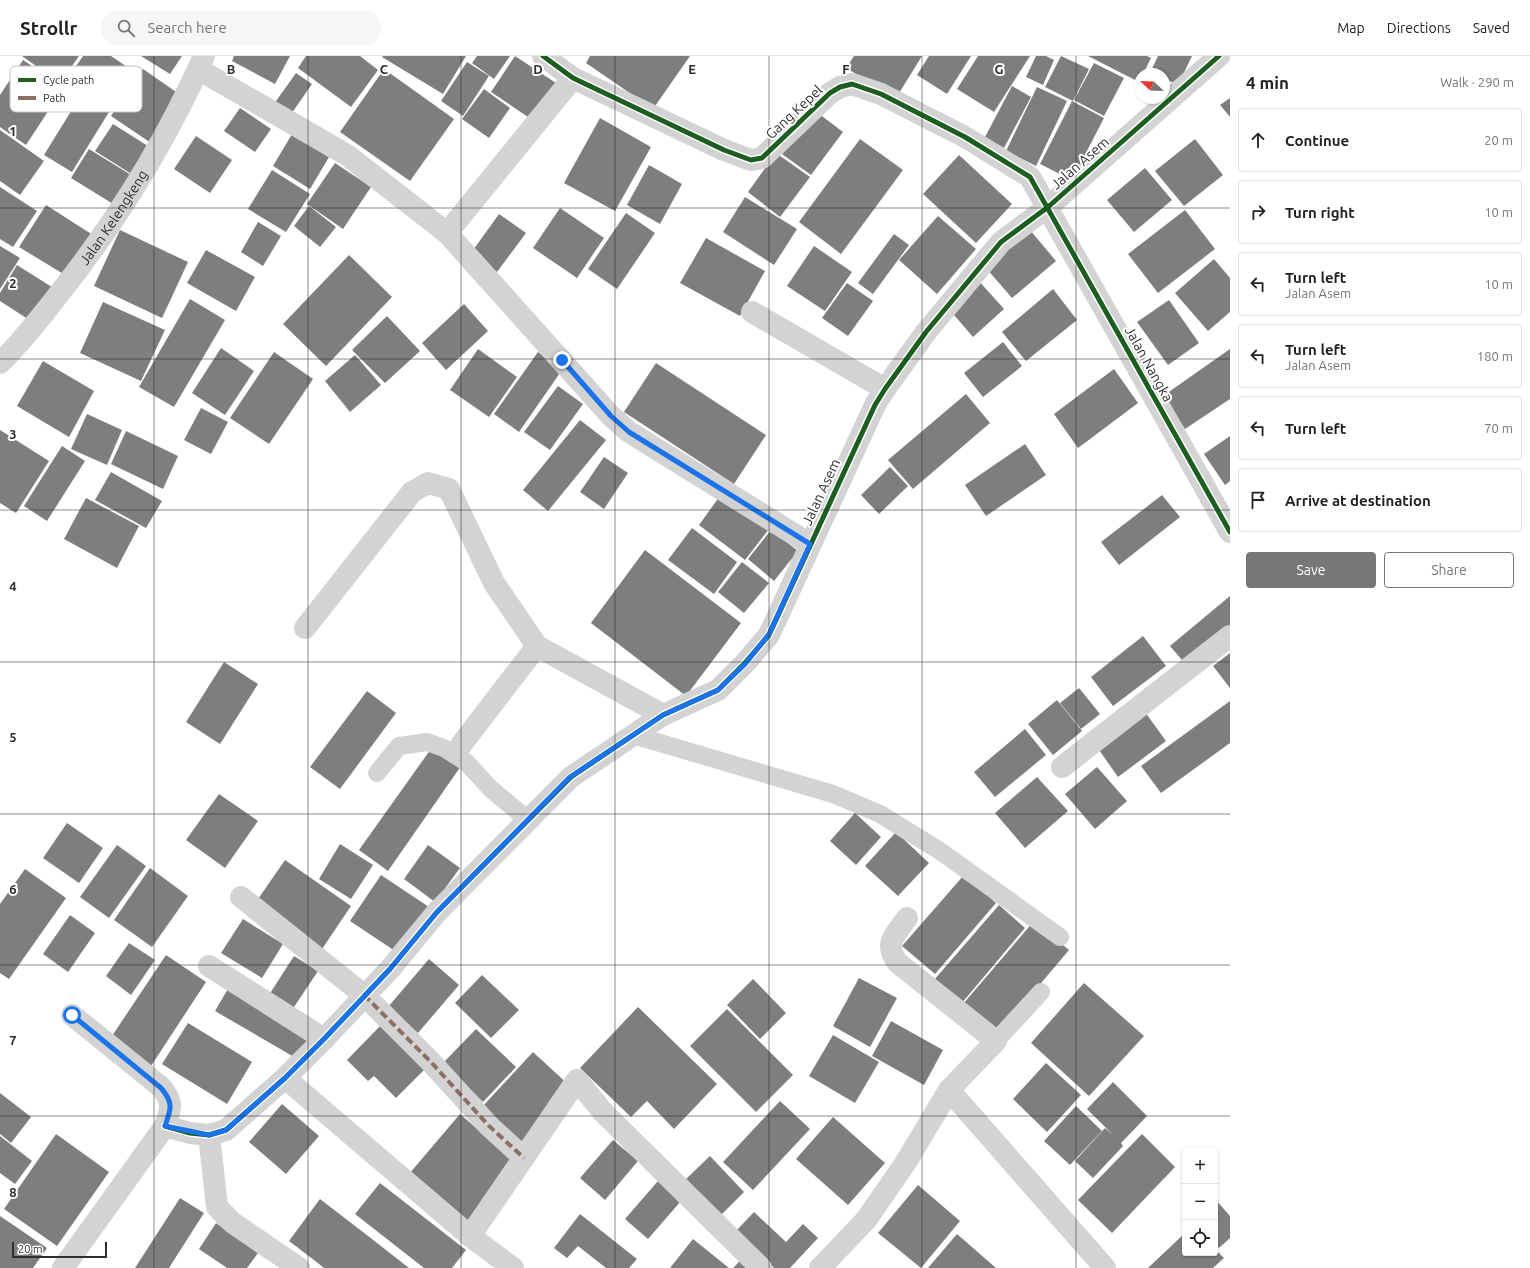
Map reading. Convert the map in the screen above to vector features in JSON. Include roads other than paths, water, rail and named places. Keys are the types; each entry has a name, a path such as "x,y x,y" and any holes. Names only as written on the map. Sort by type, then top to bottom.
{"street":[{"name":"Gang Kepel","path":"543,56 573,78 724,150 751,160 762,158 830,93 840,87 852,84 881,94 965,137 1030,177 1048,208"},
{"name":"Jalan Asem","path":"209,1135 226,1130 285,1078 390,969 437,912 570,777 663,715 718,690 745,664 769,634 884,389 926,332 1001,242 1048,208 1219,56"},
{"path":"201,62 347,155 447,233 611,416 629,432 810,544"},
{"name":"Jalan Kelengkeng","path":"0,363 18,345 95,249 138,183 176,113 201,62"},
{"path":"447,233 573,78"},
{"name":"Jalan Nangka","path":"1048,208 1230,532"},
{"path":"752,312 884,389"},
{"path":"305,628 412,492 428,483 449,489 494,583 537,646 663,715"},
{"path":"1062,767 1230,636"},
{"path":"461,745 537,646"},
{"path":"241,897 364,995 430,1061 488,1126 524,1158"},
{"path":"823,1267 866,1220 906,1162 949,1090 996,1042 898,963 890,951 890,945 907,918"},
{"path":"209,966 324,1039"},
{"path":"63,1268 165,1126 171,1108 168,1096 161,1088 72,1015"},
{"path":"285,1078 470,1236 513,1268"},
{"path":"470,1236 577,1080 603,1112 761,1268"},
{"path":"949,1090 1104,1268"},
{"path":"165,1126 209,1135 217,1207 233,1223 299,1268"}],"lane":[{"path":"633,735 833,794 880,814 940,851 1060,937"},
{"path":"377,773 399,746 427,742 444,748 466,762 491,789 528,820"},
{"path":"996,1042 1041,992"}]}
